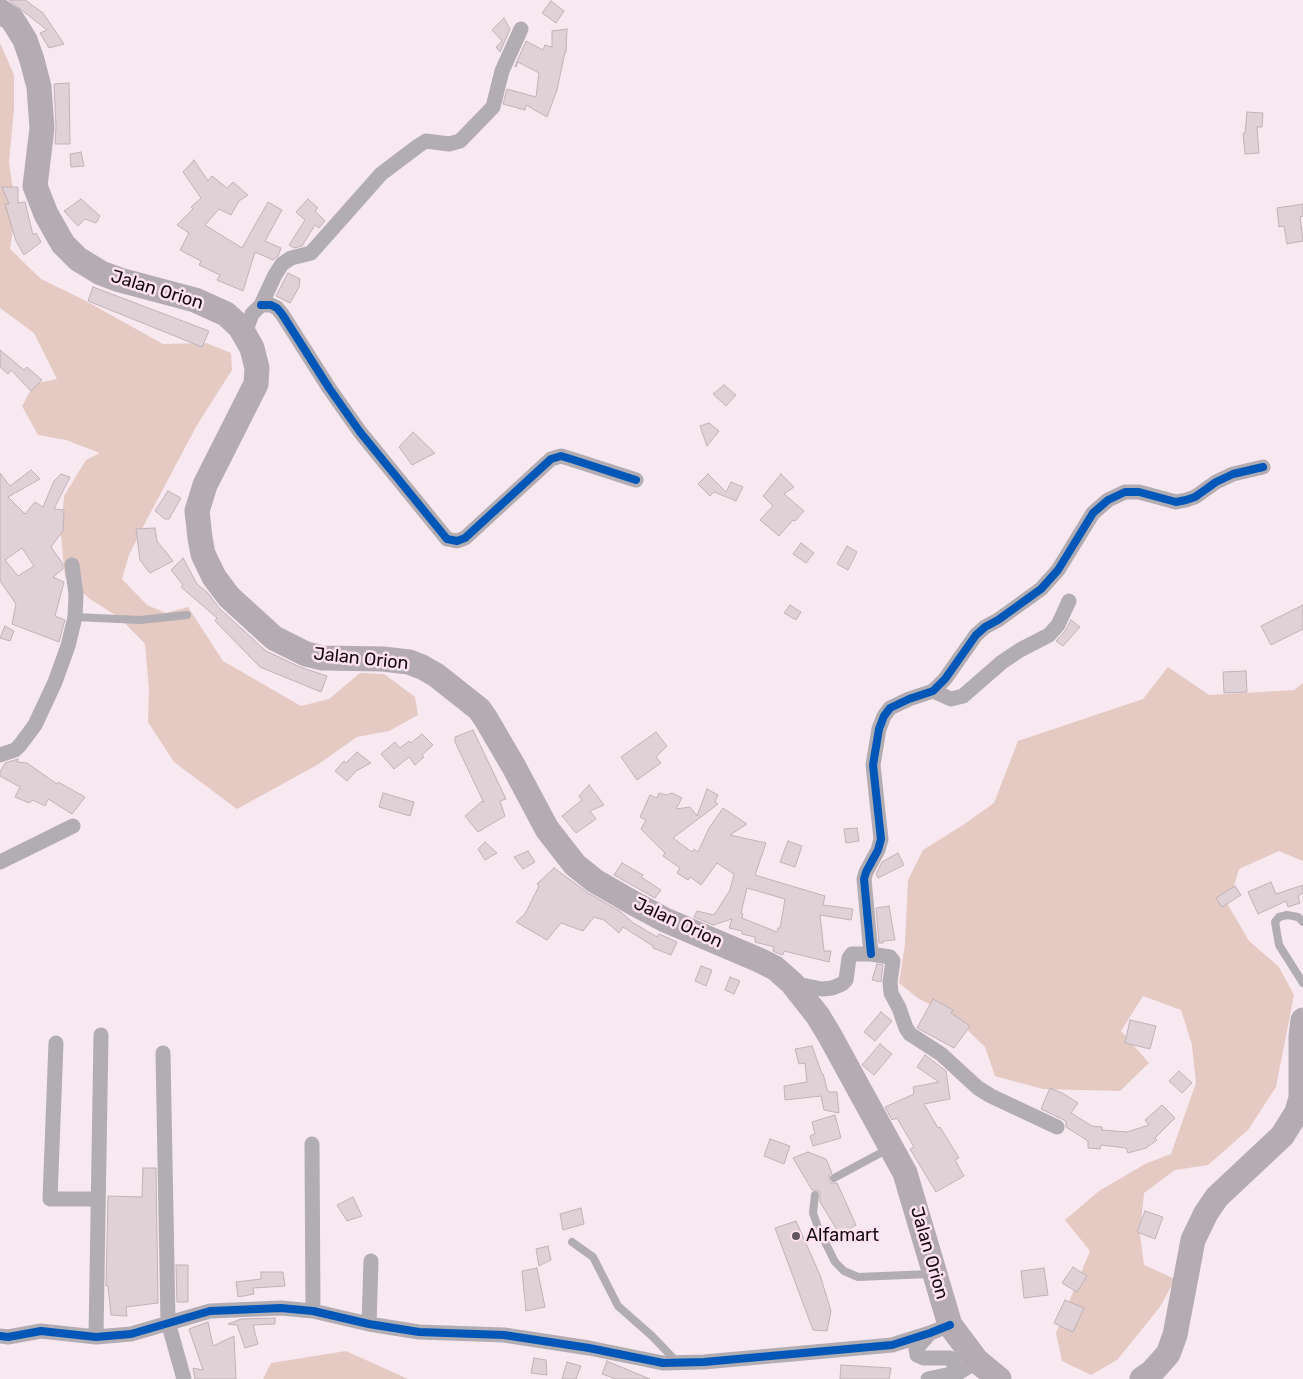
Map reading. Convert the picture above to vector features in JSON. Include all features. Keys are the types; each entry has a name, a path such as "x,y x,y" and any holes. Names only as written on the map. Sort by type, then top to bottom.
{"highway":[{"name":"Jalan Orion","path":"0,11 12,19 28,48 32,60 39,87 42,128 35,186 46,214 63,244 78,259 101,273 181,296 208,305 226,314 245,333 252,348 257,368 256,384 205,485 197,514 200,538 207,564 214,577 229,597 274,638 306,654 323,658 383,659 409,662 436,675 479,709 514,767 547,829 575,865 595,881 642,908 665,920 759,960 775,968 792,983 818,1016 892,1147 910,1187 935,1274 940,1329 999,1379"},
{"path":"1142,1379 1152,1372 1168,1354 1176,1334 1194,1240 1206,1213 1218,1197 1282,1136 1297,1112 1301,1098 1301,1036 1303,1020"}],"street":[{"path":"245,333 252,314 261,305 282,264 291,258 311,253 381,174 426,141 449,144 460,141 493,107 502,71 521,28"},
{"path":"261,305 271,305 282,314 329,388 360,432 447,539 456,541 465,538 551,459 562,456 636,480"},
{"path":"871,954 864,880 882,839 873,765 879,729 884,716 890,708 933,691 945,679 976,635 1041,589 1058,570 1093,513 1108,500 1125,492 1139,492 1176,502 1186,500 1195,497 1216,482 1233,474 1263,467"},
{"path":"0,755 16,750 35,725 55,682 68,646 75,617 76,594 72,564"},
{"path":"933,691 951,699 963,696 1002,662 1049,635 1058,626 1069,601"},
{"path":"0,862 73,826"},
{"path":"792,983 832,988 846,980 849,958 852,954 890,957 893,961 890,982 892,993 910,1034 941,1054 978,1088 1057,1127"},
{"path":"96,1336 101,1035"},
{"path":"56,1043 50,1199 98,1199"},
{"path":"163,1053 168,1322 184,1379"},
{"path":"312,1144 313,1311"},
{"path":"369,1324 371,1261"},
{"path":"0,1336 8,1337 41,1331 96,1336 131,1334 168,1322 219,1310 281,1308 313,1311 369,1324 419,1332 504,1335 589,1348 663,1363 678,1363 794,1355 892,1345 940,1329"},
{"path":"940,1329 916,1348 917,1355 924,1358 950,1358 954,1362 952,1373"},
{"path":"928,1379 965,1369 977,1362"}],"lane":[{"path":"75,617 140,620 187,615"},
{"path":"1303,922 1298,917 1287,915 1279,917 1275,922 1279,945 1303,983"},
{"path":"834,1178 892,1147"},
{"path":"815,1195 813,1213 819,1230 835,1262 844,1271 858,1277 935,1274"},
{"path":"572,1242 593,1257 618,1306 652,1336 678,1363"}],"shaded area":[{"path":"0,43 14,75 14,108 9,162 16,210 10,249 41,279 84,300 163,344 206,343 231,353 232,370 197,425 145,523 129,555 122,579 147,605 166,613 188,607 223,661 301,706 329,699 360,673 384,674 415,697 418,715 389,731 357,737 317,765 237,809 174,762 148,722 149,690 145,644 120,618 90,599 65,577 61,534 64,496 86,460 100,453 66,440 38,435 22,406 34,384 57,379 34,333 0,308"},
{"path":"1168,667 1209,695 1294,690 1303,683 1303,861 1279,851 1239,869 1228,905 1249,941 1279,967 1294,995 1276,1087 1248,1130 1208,1165 1175,1170 1144,1193 1140,1234 1144,1265 1175,1279 1160,1307 1117,1360 1091,1375 1062,1361 1056,1333 1090,1251 1065,1220 1099,1191 1145,1164 1171,1154 1196,1083 1192,1045 1181,1010 1143,996 1121,1031 1149,1063 1120,1091 1043,1089 995,1076 985,1047 951,1014 919,999 899,983 905,944 908,880 923,850 994,803 1018,741 1143,699"},
{"path":"346,1351 408,1379 263,1379 271,1363"}],"building":[{"path":"9,0 25,0 43,13 64,44 49,48 40,33 47,30"},
{"path":"551,1 564,11 556,23 542,13"},
{"path":"504,18 510,29 500,52 496,47 502,41 492,30"},
{"path":"567,29 566,52 557,90 547,117 526,105 525,110 503,104 507,89 536,97 539,73 518,62 515,66 526,41 543,50 545,45 552,47 552,31"},
{"path":"69,83 70,144 55,144 54,84"},
{"path":"1247,112 1263,113 1262,127 1257,127 1259,153 1245,154 1243,133 1245,133"},
{"path":"81,152 84,166 71,167 70,154"},
{"path":"194,160 208,181 212,176 227,188 233,182 248,195 239,201 231,215 219,209 205,225 242,248 268,202 282,210 265,241 281,248 278,256 273,260 255,252 243,291 217,280 220,275 199,265 201,261 180,250 189,233 177,225 201,198 183,172"},
{"path":"2,187 18,187 18,203 25,202 33,235 36,233 41,242 24,255 16,241 5,204 9,204"},
{"path":"81,199 100,216 96,223 85,219 78,226 64,211"},
{"path":"308,199 318,208 315,211 325,221 319,228 315,225 302,246 294,248 289,245 305,220 296,212"},
{"path":"1303,204 1303,216 1300,217 1303,241 1287,244 1284,226 1279,227 1277,208"},
{"path":"288,273 300,279 299,287 290,303 276,296"},
{"path":"93,287 209,331 202,347 88,301"},
{"path":"0,350 24,370 27,367 42,380 31,391 11,370 8,374 0,367"},
{"path":"724,385 736,395 726,406 713,394"},
{"path":"709,423 719,431 707,446 700,426"},
{"path":"413,432 435,453 412,465 399,447"},
{"path":"31,470 40,479 8,497 25,514 35,502 43,507 54,481 61,474 70,477 54,509 64,510 63,531 51,547 63,564 63,569 53,577 64,582 55,616 65,620 59,642 12,624 16,604 0,581 0,473 10,486","holes":["22,548 34,566 18,576 5,560"]},
{"path":"708,474 726,492 731,482 743,487 736,501 714,492 710,496 698,484"},
{"path":"781,474 794,487 784,494 804,511 779,536 760,520 773,506 763,496"},
{"path":"168,491 181,498 169,519 165,519 155,511"},
{"path":"155,528 157,541 173,561 150,573 140,560 136,529"},
{"path":"801,543 814,553 806,563 793,554"},
{"path":"847,546 857,552 848,570 837,564"},
{"path":"183,558 197,584 208,593 219,608 266,651 300,667 327,676 321,692 260,667 215,621 217,618 181,587 183,585 171,570"},
{"path":"790,605 801,612 796,620 784,613"},
{"path":"1303,605 1303,629 1271,645 1261,626"},
{"path":"1071,620 1080,627 1063,646 1056,641 1065,631"},
{"path":"5,626 14,631 10,641 0,638"},
{"path":"1246,671 1247,692 1224,693 1223,672"},
{"path":"473,730 506,799 500,801 505,816 478,832 465,816 482,801 484,803 455,742 455,737"},
{"path":"656,732 667,746 656,757 661,763 637,780 621,757"},
{"path":"422,734 433,745 415,765 409,757 394,769 381,754 395,742 400,748 409,741 411,743"},
{"path":"357,752 371,763 356,771 347,781 335,771 344,761 346,763"},
{"path":"18,759 17,762 27,763 57,784 58,782 85,797 72,814 48,799 45,806 33,800 29,803 15,797 20,787 0,776 0,772 5,763"},
{"path":"589,785 604,805 590,811 596,819 576,833 562,816 582,800 579,796"},
{"path":"707,789 718,795 715,802 718,804 673,838 692,852 694,849 698,852 709,828 723,808 747,824 730,835 766,843 755,875 825,896 823,905 853,909 851,920 820,915 824,951 831,951 829,962 784,951 783,955 777,953 773,951 774,947 755,942 755,937 729,928 732,919 713,925 694,917 697,911 714,915 730,890 734,874 717,863 701,885 690,877 688,880 677,873 680,868 663,856 665,853 641,829 646,820 640,817 650,795 657,798 659,793 666,795 672,793 682,798 676,809 690,807 697,816","holes":["747,888 785,899 780,928 778,928 777,932 742,918 743,914 741,913"]},
{"path":"383,793 414,802 410,816 379,807"},
{"path":"857,828 859,841 846,843 844,829"},
{"path":"788,841 802,846 795,867 780,862"},
{"path":"485,842 497,853 485,860 478,849"},
{"path":"528,851 535,862 523,869 514,857"},
{"path":"898,853 904,865 878,878 876,874 882,862"},
{"path":"622,863 643,875 641,877 661,890 655,898 614,875"},
{"path":"554,868 588,893 621,912 632,922 657,937 659,934 677,942 671,955 653,948 653,946 623,927 619,933 604,920 594,917 583,931 561,923 547,940 516,922 525,914 539,886 537,884"},
{"path":"1271,882 1276,894 1303,885 1303,893 1298,896 1300,903 1288,907 1286,901 1258,914 1248,892"},
{"path":"1235,886 1241,895 1222,907 1216,898"},
{"path":"889,906 895,940 879,943 876,908"},
{"path":"877,964 883,965 881,982 872,980"},
{"path":"701,966 712,970 706,986 695,981"},
{"path":"730,977 740,981 734,994 725,990"},
{"path":"933,999 953,1010 951,1013 970,1026 954,1048 917,1028"},
{"path":"881,1012 892,1021 875,1041 864,1032"},
{"path":"1130,1020 1156,1026 1150,1049 1125,1043"},
{"path":"880,1044 892,1054 874,1075 862,1065"},
{"path":"812,1046 828,1092 837,1092 839,1113 824,1110 821,1096 785,1100 784,1086 807,1082 805,1063 799,1064 795,1049"},
{"path":"925,1055 946,1071 950,1099 924,1104 959,1158 955,1160 964,1176 936,1192 910,1149 914,1147 897,1118 892,1120 885,1107 914,1094 913,1087 939,1082 917,1067"},
{"path":"1179,1071 1192,1083 1182,1093 1169,1081"},
{"path":"1050,1088 1078,1103 1071,1113 1092,1126 1102,1127 1102,1130 1127,1132 1149,1125 1145,1120 1162,1105 1175,1118 1155,1138 1157,1140 1146,1148 1128,1153 1126,1148 1101,1145 1100,1149 1088,1148 1088,1141 1066,1127 1066,1121 1041,1109"},
{"path":"835,1115 841,1138 813,1146 810,1136 815,1134 812,1122"},
{"path":"770,1139 790,1146 784,1164 764,1156"},
{"path":"808,1152 826,1159 832,1173 829,1175 829,1180 831,1183 837,1183 856,1225 840,1235 820,1202 820,1192 812,1190 793,1158"},
{"path":"143,1168 156,1168 158,1303 126,1307 127,1316 111,1315 108,1286 106,1286 108,1196 142,1197"},
{"path":"353,1197 362,1216 347,1221 337,1205"},
{"path":"581,1208 584,1224 563,1230 560,1214"},
{"path":"1145,1211 1163,1217 1155,1239 1137,1232"},
{"path":"796,1221 820,1275 831,1311 827,1331 813,1330 775,1228"},
{"path":"548,1246 551,1260 539,1266 536,1249"},
{"path":"176,1265 188,1265 188,1302 177,1302"},
{"path":"1073,1267 1087,1276 1077,1292 1062,1283"},
{"path":"537,1268 545,1307 526,1311 522,1271"},
{"path":"1044,1268 1048,1295 1024,1298 1021,1271"},
{"path":"261,1272 283,1272 285,1286 253,1288 254,1294 238,1297 236,1282 261,1279"},
{"path":"1065,1300 1084,1308 1073,1332 1054,1323"},
{"path":"275,1318 275,1324 253,1325 258,1344 245,1348 237,1325 228,1324 241,1319"},
{"path":"208,1322 213,1346 234,1336 236,1379 195,1379 193,1368 203,1370 189,1329"},
{"path":"534,1358 546,1360 547,1375 531,1373"},
{"path":"607,1361 650,1379 616,1379 602,1374"},
{"path":"567,1362 581,1366 576,1379 562,1379"},
{"path":"841,1365 891,1368 889,1379 840,1379"}],"cycle path":[{"path":"261,305 271,305 282,314 329,388 360,432 447,539 457,541 465,538 551,459 561,456 636,480"},
{"path":"871,954 864,879 878,850 881,839 873,765 879,729 884,716 890,708 933,691 945,679 976,635 1041,589 1058,570 1093,513 1108,500 1125,492 1139,492 1176,502 1186,500 1195,497 1216,482 1233,474 1263,467"},
{"path":"0,1336 8,1337 41,1331 96,1337 131,1334 210,1311 281,1308 313,1311 369,1324 419,1332 504,1335 589,1348 663,1363 704,1362 892,1345 950,1325"}],"place":[{"name":"Alfamart","path":"796,1236"}]}
